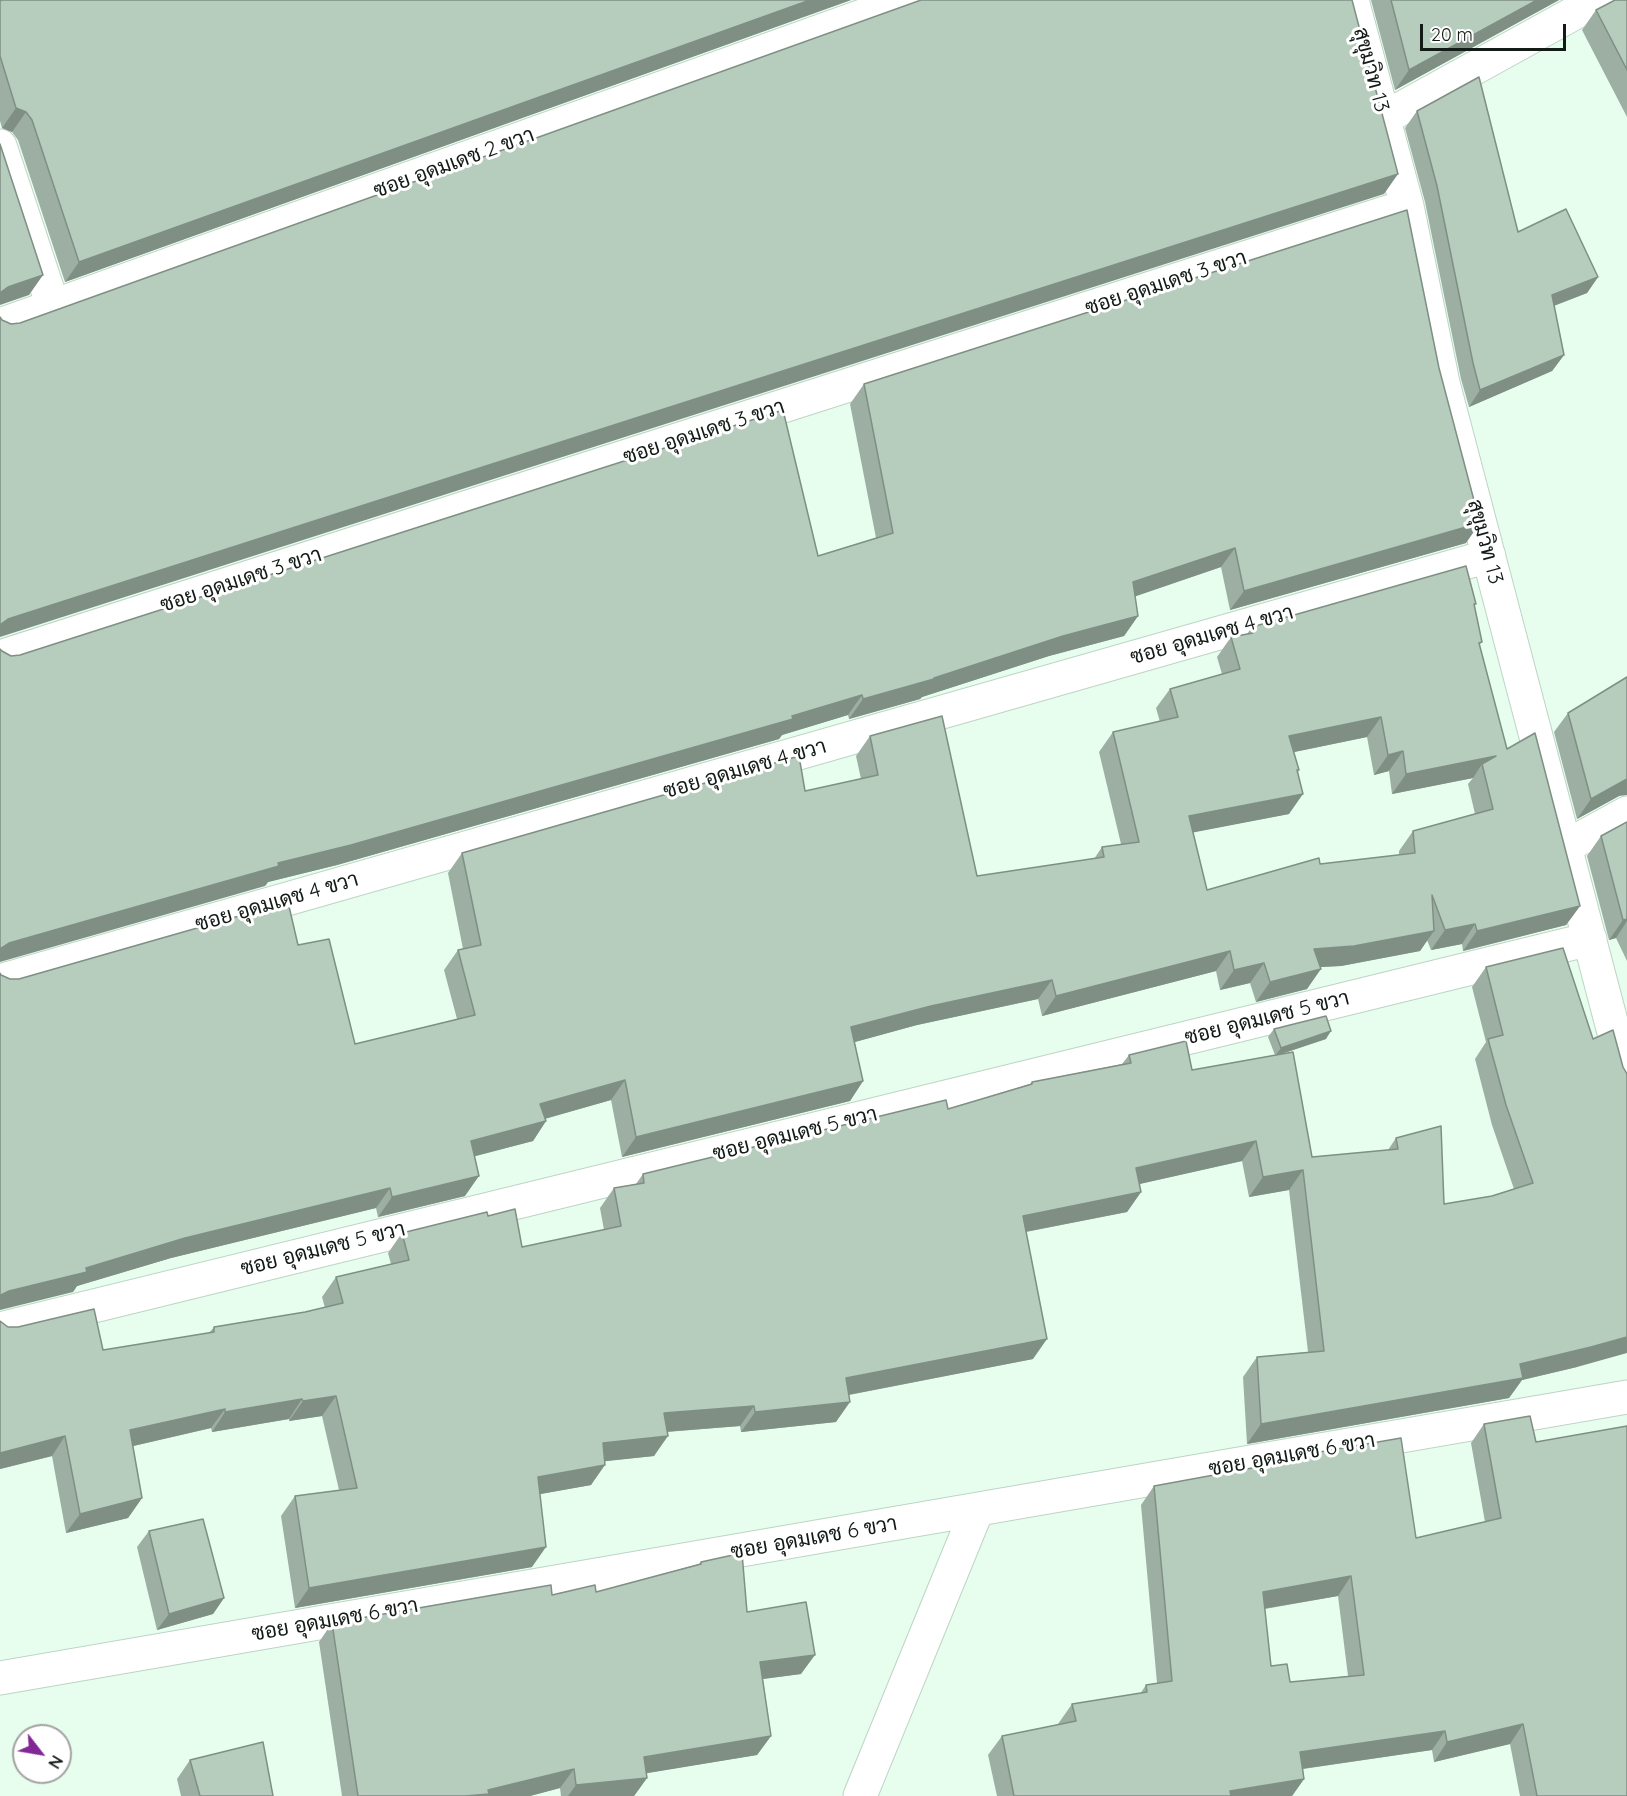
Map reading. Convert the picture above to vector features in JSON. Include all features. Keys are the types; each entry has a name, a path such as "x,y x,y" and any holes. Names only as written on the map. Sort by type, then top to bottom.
{"street":[{"name":"ซอย อุดมเดช 2 ขวา","path":"0,325 908,0"},
{"name":"สุขุมวิท 13","path":"1352,0 1407,206 1443,383 1627,1082"},
{"path":"1384,118 1598,0"},
{"path":"0,146 53,306"},
{"name":"ซอย อุดมเดช 3 ขวา","path":"0,657 1407,206"},
{"name":"ซอย อุดมเดช 4 ขวา","path":"0,981 1489,556"},
{"path":"1565,848 1627,813"},
{"name":"ซอย อุดมเดช 5 ขวา","path":"0,1329 1590,939"},
{"name":"ซอย อุดมเดช 6 ขวา","path":"0,1678 1627,1397"},
{"path":"860,1796 977,1510"}],"building":[{"path":"810,0 79,262 32,120 26,112 16,108 0,56 0,1"},
{"path":"921,0 1352,0 1398,174 8,619 0,625 0,317 11,324 20,323"},
{"path":"1391,0 1537,0 1409,70"},
{"path":"1615,0 1627,0 1627,70 1596,10"},
{"path":"1479,77 1518,232 1566,209 1598,277 1552,295 1564,355 1480,390 1437,186 1417,111"},
{"path":"0,144 43,275 8,287 0,293"},
{"path":"1407,210 1439,368 1480,523 1244,591 1235,548 1133,582 1138,616 1063,636 934,679 863,699 862,695 792,716 793,719 351,845 278,863 279,866 9,943 0,949 0,649 11,656 20,655 783,410 818,556 893,533 864,384"},
{"path":"1466,566 1476,604 1474,604 1482,642 1479,643 1507,749 1535,733 1580,906 1477,931 1475,924 1445,930 1432,895 1434,931 1354,946 1314,949 1321,969 1270,982 1264,963 1234,970 1230,951 1056,996 1052,980 931,1006 851,1027 863,1081 636,1137 625,1080 540,1104 546,1121 471,1141 479,1176 392,1197 390,1188 185,1238 86,1268 87,1272 9,1291 0,1297 0,973 10,979 19,979 288,902 298,945 329,939 355,1044 475,1015 458,950 481,945 462,853 799,756 805,791 878,775 870,736 942,716 977,876 1104,857 1102,847 1139,842 1113,732 1178,717 1170,689 1240,669 1231,637 1253,633 1252,627","holes":["1381,717 1388,755 1403,751 1406,774 1496,756 1482,764 1493,809 1413,831 1415,853 1320,864 1319,858 1207,890 1189,816 1303,794 1289,736"]},
{"path":"1627,677 1627,779 1591,799 1568,713"},
{"path":"1627,822 1627,919 1623,920 1601,836"},
{"path":"1563,948 1593,1039 1613,1030 1627,1074 1627,1337 1520,1364 1523,1378 1261,1424 1257,1357 1324,1351 1303,1170 1263,1177 1256,1141 1136,1168 1141,1192 1023,1216 1047,1339 846,1378 850,1402 755,1412 754,1406 664,1413 668,1436 603,1443 605,1465 538,1477 546,1547 309,1588 295,1496 357,1488 336,1396 303,1401 302,1399 225,1412 225,1409 130,1430 142,1498 80,1514 65,1436 0,1453 0,1321 8,1327 18,1327 94,1309 103,1350 214,1332 214,1327 305,1312 343,1303 336,1277 409,1260 402,1233 487,1212 488,1216 515,1209 522,1247 621,1226 614,1188 644,1183 643,1174 946,1100 948,1109 1032,1084 1032,1082 1131,1063 1129,1055 1186,1041 1192,1070 1293,1052 1312,1157 1398,1149 1396,1138 1441,1126 1444,1204 1492,1196 1533,1183 1506,1105 1488,1039 1503,1035 1486,967"},
{"path":"1326,1016 1331,1031 1281,1048 1274,1029"},
{"path":"1530,1416 1536,1442 1627,1426 1627,1796 1537,1796 1523,1724 1447,1742 1445,1731 1300,1752 1304,1779 1230,1791 1231,1796 1014,1796 1002,1736 1076,1721 1072,1704 1147,1692 1146,1685 1172,1681 1154,1486 1263,1466 1262,1462 1401,1438 1416,1538 1501,1518 1484,1424","holes":["1351,1576 1364,1675 1290,1682 1287,1664 1271,1666 1263,1592"]},
{"path":"203,1519 224,1598 169,1614 149,1531"},
{"path":"742,1553 747,1612 806,1602 815,1655 760,1662 771,1736 644,1757 647,1778 576,1785 574,1769 488,1790 489,1794 358,1796 332,1623 551,1585 552,1595 595,1585 596,1592 701,1564 701,1562"},
{"path":"263,1742 273,1796 200,1796 190,1760"}]}
